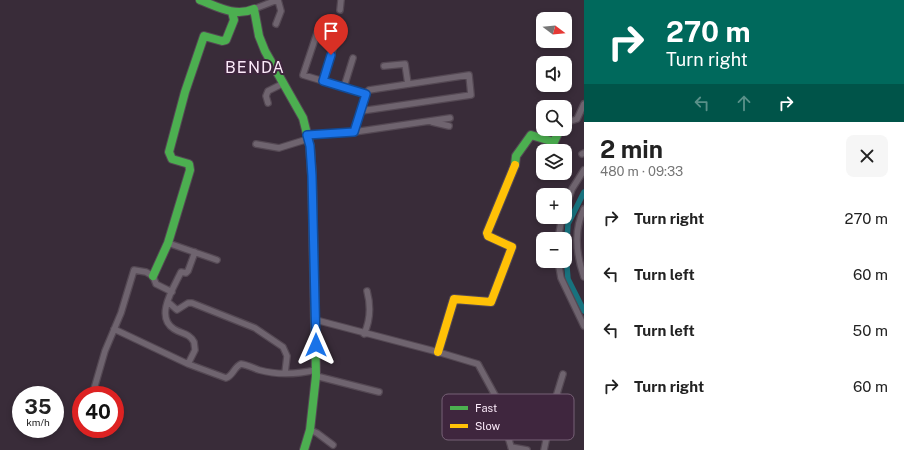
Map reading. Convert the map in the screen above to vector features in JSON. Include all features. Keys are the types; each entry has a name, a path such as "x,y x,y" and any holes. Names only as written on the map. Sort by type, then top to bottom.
{"street":[{"path":"200,0 240,14 247,13 266,2 278,0 281,11 276,24"},
{"path":"340,10 341,0"},
{"path":"254,9 259,36 303,118 312,176 316,373 310,430 304,450"},
{"path":"153,276 168,243 191,167 189,164 170,157 169,152 171,141 202,38 206,35 225,41 233,22 232,12"},
{"path":"318,30 303,75 366,94"},
{"path":"323,81 335,42"},
{"path":"344,87 353,58"},
{"path":"384,66 405,64 408,84"},
{"path":"354,132 366,94 368,90 469,75 470,95 361,111"},
{"path":"268,103 266,96 268,91 284,83"},
{"path":"572,121 582,116 584,104"},
{"path":"256,144 278,148 307,137 354,132 450,118"},
{"path":"428,121 449,126"},
{"path":"438,352 454,299 458,298 468,301 490,302 512,247 488,236 487,232 515,166 516,156 530,135 536,135"},
{"path":"537,136 551,142 554,142 557,136"},
{"path":"572,189 584,170"},
{"path":"584,209 578,228 576,247 584,277"},
{"path":"168,243 217,260"},
{"path":"188,364 194,350 194,342 187,334 174,330 164,319 168,302 181,272 186,273 188,271 195,252"},
{"path":"559,268 561,278 584,326"},
{"path":"95,386 105,351 121,313 134,270 146,272 153,276 156,284 172,292"},
{"path":"364,334 370,313 367,290"},
{"path":"168,302 177,310 188,303 192,303 255,328 283,347 286,356 285,372"},
{"path":"316,320 478,364 494,394"},
{"path":"114,329 188,364 226,378 229,377 235,368 241,364 260,370 316,373 379,392"},
{"path":"557,394 563,374"},
{"path":"310,430 317,432 333,445"},
{"path":"544,450 546,440"},
{"path":"512,448 527,450"}],"waterway":[{"path":"584,192 568,224 566,255 568,279 584,311"}],"traffic: fast":[{"path":"200,0 233,12 254,9 259,36 265,51 303,118 310,146 312,176 316,376 310,430 304,450"},
{"path":"153,276 168,243 190,170 189,164 172,159 169,152 185,92 204,36 222,41 226,40 234,20 232,12"},
{"path":"515,165 516,156 531,135 554,142 557,136"}],"traffic: slow":[{"path":"438,352 454,299 491,302 512,247 488,236 487,233 515,165"}],"district":[{"name":"BENDA","path":"255,67"}],"route":[{"path":"316,345 312,176 310,146 307,135 354,132 366,94 323,81 331,55"}]}
